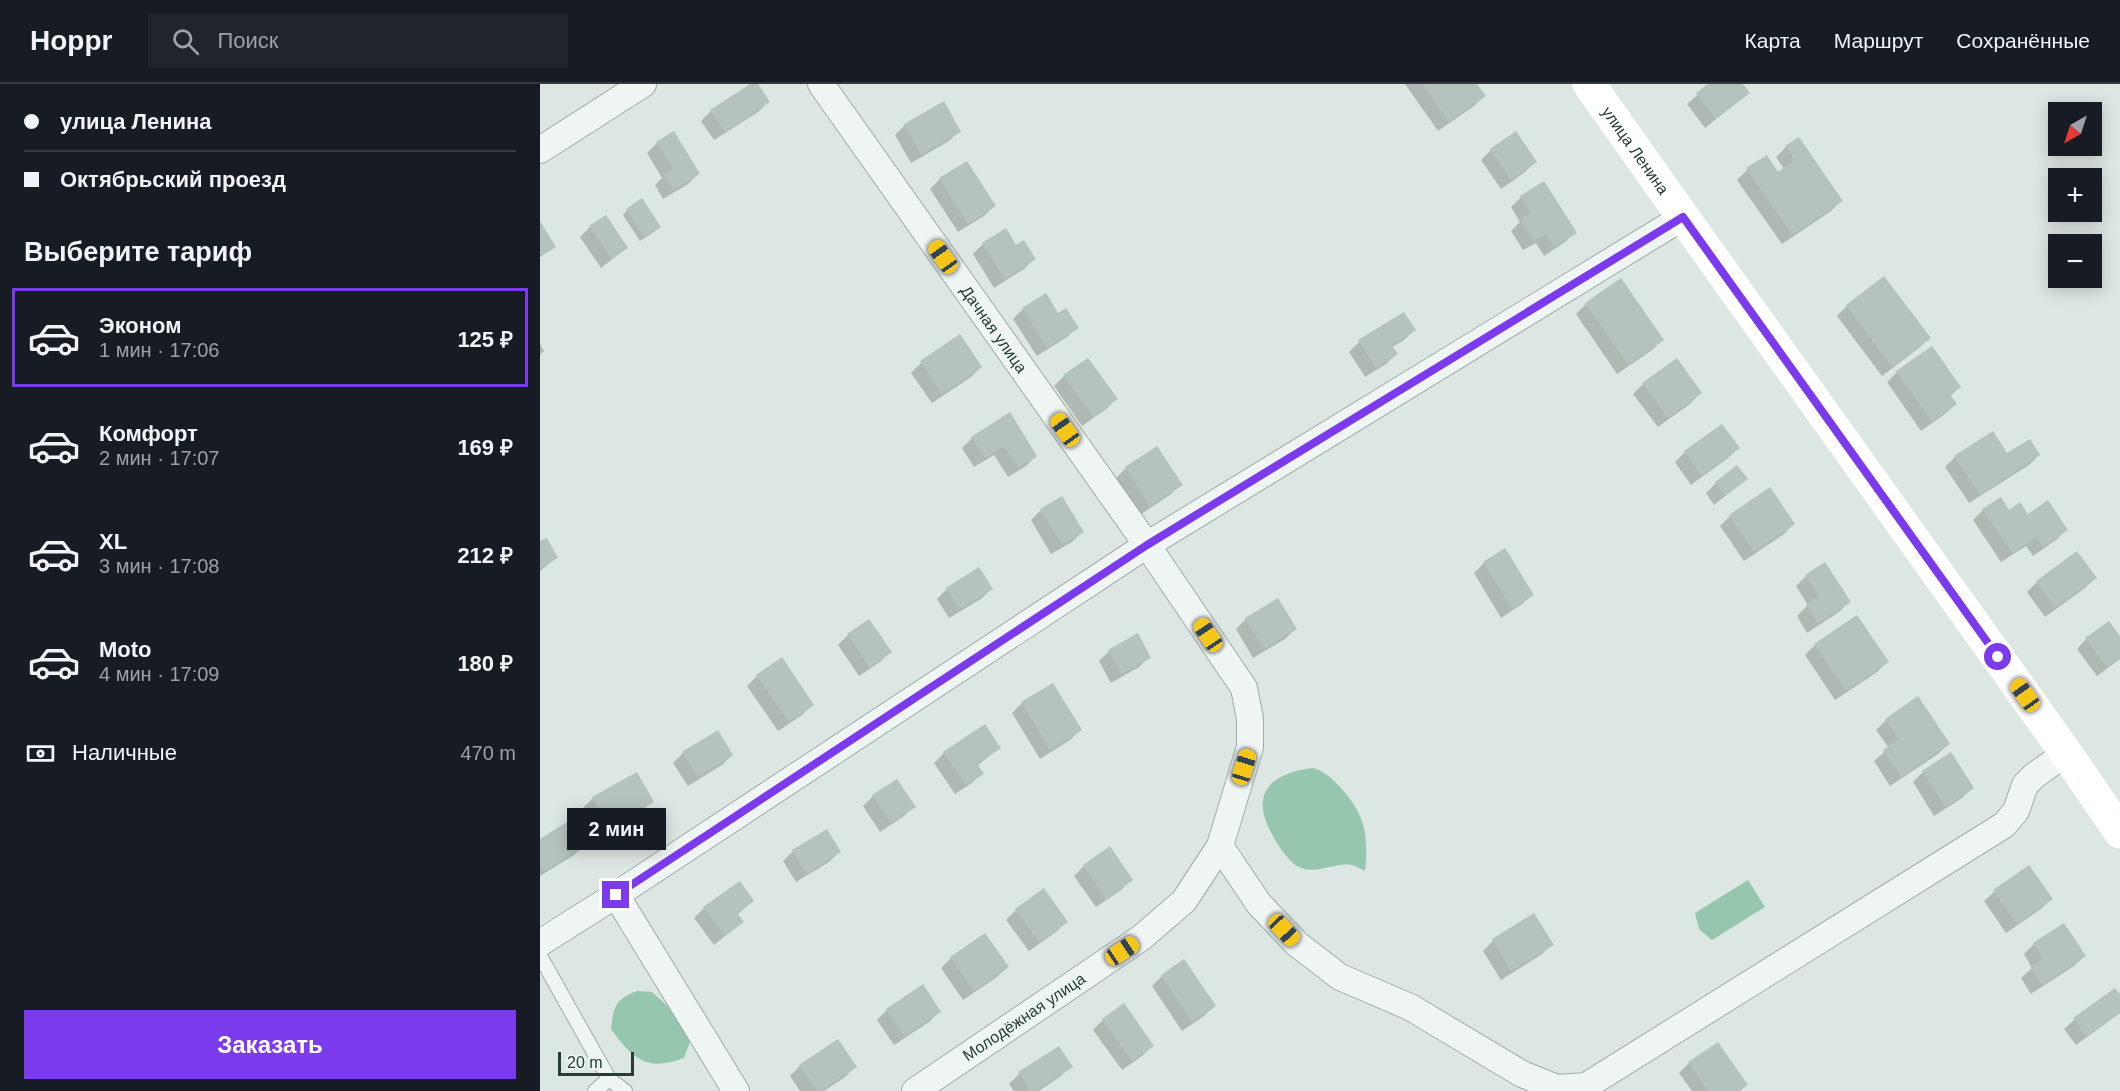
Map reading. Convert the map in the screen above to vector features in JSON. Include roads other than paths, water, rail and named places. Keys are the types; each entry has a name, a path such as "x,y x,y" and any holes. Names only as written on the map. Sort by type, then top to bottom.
{"main road":[{"name":"улица Ленина","path":"1590,84 2120,832"}],"street":[{"path":"540,150 643,84"},
{"name":"Дачная улица","path":"820,84 1147,545"},
{"path":"540,943 1147,545 1683,217"},
{"name":"Молодёжная улица","path":"915,1091 1141,938 1184,901 1220,846 1250,747 1250,719 1244,688 1147,545"},
{"path":"1220,846 1259,904 1297,944 1340,976 1410,1007 1522,1074 1557,1089 1586,1086 2004,825 2016,811 2025,785 2066,753"},
{"path":"616,895 736,1091"}],"lane":[{"path":"540,956 609,1079 625,1091"},
{"path":"595,1091 609,1079"}]}
